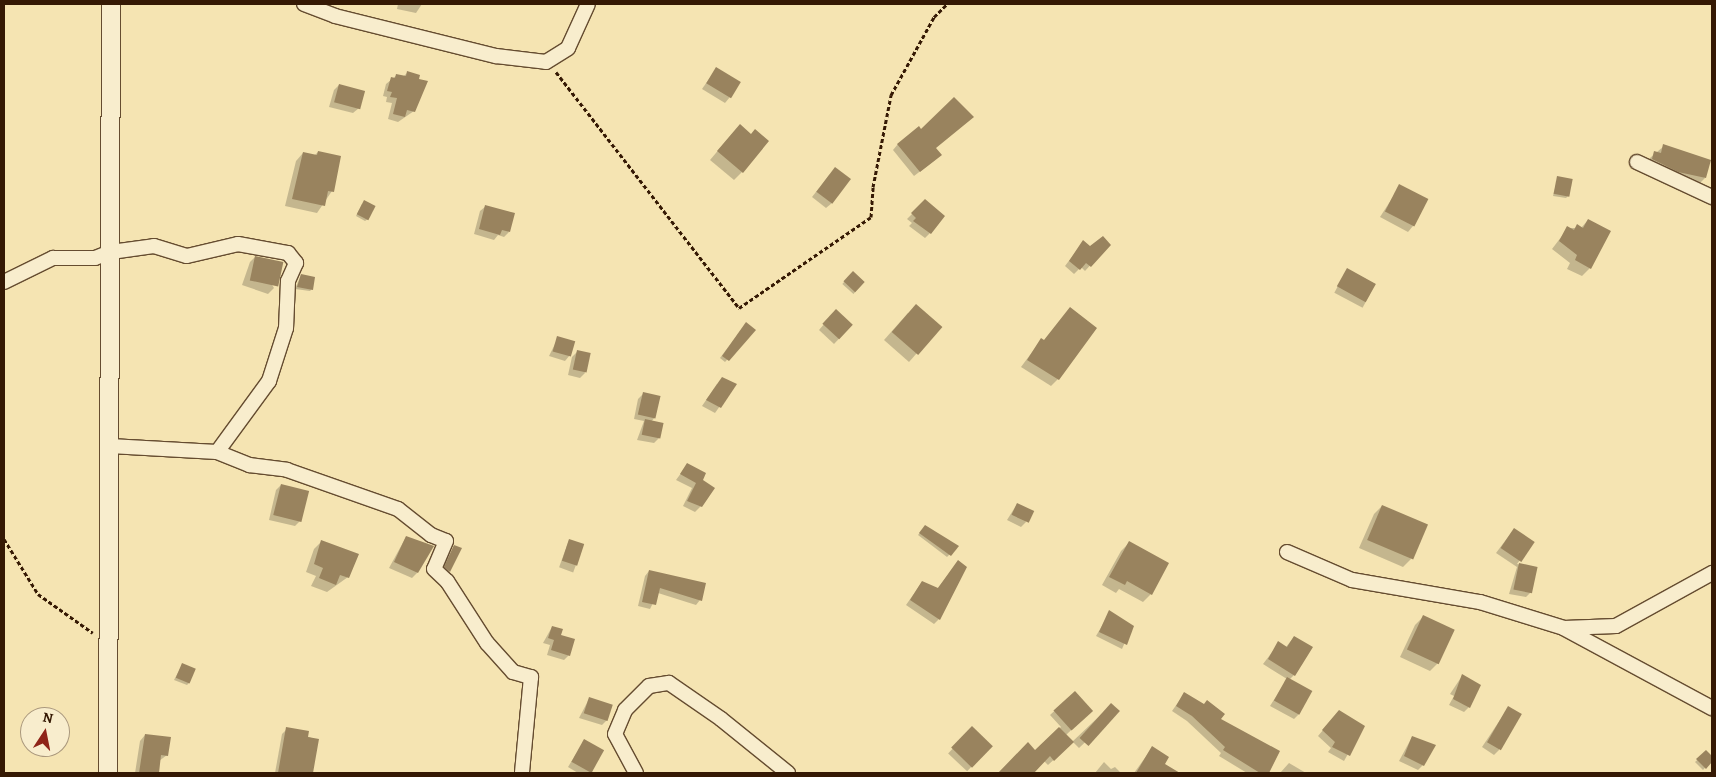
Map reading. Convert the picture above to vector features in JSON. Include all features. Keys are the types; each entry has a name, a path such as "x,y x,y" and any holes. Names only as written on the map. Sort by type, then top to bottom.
{"street":[{"path":"108,773 111,4"},
{"path":"304,4 335,16 496,56 546,62 568,48 588,4"},
{"path":"1637,162 1712,197"},
{"path":"4,282 54,258 95,258 111,252 154,246 187,256 238,244 288,252 296,263 288,281 286,328 269,381 217,452"},
{"path":"110,446 217,452 249,465 287,470 398,509 431,535 446,541 434,570 447,581 487,643 513,672 531,677 522,773"},
{"path":"1287,552 1352,580 1480,602 1564,628 1712,708"},
{"path":"1564,628 1616,626 1712,573"},
{"path":"636,773 615,734 625,710 649,686 669,683 721,719 788,773"}],"path":[{"path":"546,62 566,81 739,308 871,218 873,187 891,95 934,17 948,4"},
{"path":"4,539 38,594 110,643"}],"building":[{"path":"716,67 741,82 731,98 706,83"},
{"path":"407,71 420,75 419,79 428,81 415,112 407,110 405,117 393,114 397,98 390,97 392,92 387,91 391,77 395,78 396,74 406,76"},
{"path":"339,84 365,91 360,109 334,102"},
{"path":"954,97 974,117 936,148 942,155 920,172 897,144 919,126 921,129"},
{"path":"740,124 751,134 755,129 769,141 743,173 717,151"},
{"path":"1663,144 1711,160 1706,178 1678,172 1652,159 1654,151 1661,153"},
{"path":"318,151 341,156 334,192 328,191 325,206 292,199 303,152 317,155"},
{"path":"835,167 851,179 832,204 816,192"},
{"path":"1557,176 1573,179 1569,197 1554,194"},
{"path":"1399,184 1428,199 1414,227 1385,212"},
{"path":"925,199 945,216 931,234 913,221 916,218 911,213"},
{"path":"364,200 376,206 368,220 357,214"},
{"path":"485,205 515,213 510,232 502,230 500,235 479,229"},
{"path":"1588,219 1611,231 1591,269 1575,260 1577,255 1559,241 1567,226 1574,230 1577,224 1583,228"},
{"path":"1103,236 1111,245 1091,267 1086,263 1080,270 1069,261 1083,240 1090,246"},
{"path":"255,256 283,262 278,286 250,280"},
{"path":"1347,268 1376,284 1366,302 1337,286"},
{"path":"853,271 865,282 855,292 843,281"},
{"path":"301,274 315,277 313,290 297,287"},
{"path":"916,304 942,327 918,355 892,332"},
{"path":"1070,307 1097,328 1059,380 1027,360 1041,338 1044,340"},
{"path":"836,309 853,325 839,339 822,324"},
{"path":"746,322 756,330 729,361 722,356"},
{"path":"557,336 575,341 571,357 553,351"},
{"path":"577,350 591,353 587,372 573,370"},
{"path":"722,377 737,384 721,408 706,400"},
{"path":"643,392 661,396 655,418 638,414"},
{"path":"645,419 664,423 660,439 642,435"},
{"path":"687,463 706,473 703,480 715,488 702,507 687,501 696,483 680,474"},
{"path":"281,484 309,491 301,522 273,515"},
{"path":"1017,503 1034,511 1029,523 1012,515"},
{"path":"1382,505 1428,525 1413,560 1367,540"},
{"path":"925,525 959,546 951,556 919,533"},
{"path":"1514,528 1535,542 1521,562 1501,548"},
{"path":"406,536 434,546 418,573 394,562"},
{"path":"569,539 584,544 577,566 562,561"},
{"path":"321,540 359,554 349,578 340,575 336,585 319,578 323,568 314,564"},
{"path":"1129,541 1169,563 1152,595 1127,581 1125,585 1109,577"},
{"path":"454,545 462,548 450,572 444,567"},
{"path":"958,560 967,567 940,620 910,600 922,581 938,588"},
{"path":"1519,563 1538,567 1532,593 1513,589"},
{"path":"649,570 706,583 702,601 660,588 656,605 642,602"},
{"path":"1109,610 1134,626 1127,645 1099,632"},
{"path":"1423,615 1455,630 1439,664 1407,649"},
{"path":"552,626 563,629 561,635 575,639 570,656 551,650 554,640 548,638"},
{"path":"1294,636 1313,647 1295,676 1268,659 1278,641 1287,647"},
{"path":"182,663 196,669 190,684 176,678"},
{"path":"1462,674 1481,685 1470,708 1453,699"},
{"path":"1287,677 1312,691 1299,715 1274,701"},
{"path":"1075,691 1093,711 1072,730 1053,710"},
{"path":"1184,692 1204,704 1207,700 1225,714 1221,719 1280,751 1269,773 1260,773 1223,750 1225,747 1192,716 1176,706"},
{"path":"589,697 613,705 608,721 584,713"},
{"path":"1111,703 1120,711 1088,746 1080,738"},
{"path":"1508,706 1522,714 1501,750 1487,742"},
{"path":"1339,710 1365,726 1350,756 1332,747 1335,742 1322,730"},
{"path":"972,726 993,746 972,768 951,748"},
{"path":"286,727 309,731 308,737 319,739 313,773 278,773"},
{"path":"1059,727 1074,742 1054,761 1050,756 1034,773 998,773 1028,742 1035,750"},
{"path":"145,734 171,737 168,756 161,755 159,773 139,773"},
{"path":"1412,736 1436,745 1424,766 1404,756"},
{"path":"584,739 604,750 592,773 571,762"},
{"path":"1152,746 1169,757 1165,764 1180,773 1136,773"},
{"path":"1706,750 1712,756 1712,762 1706,769 1696,759"}]}
